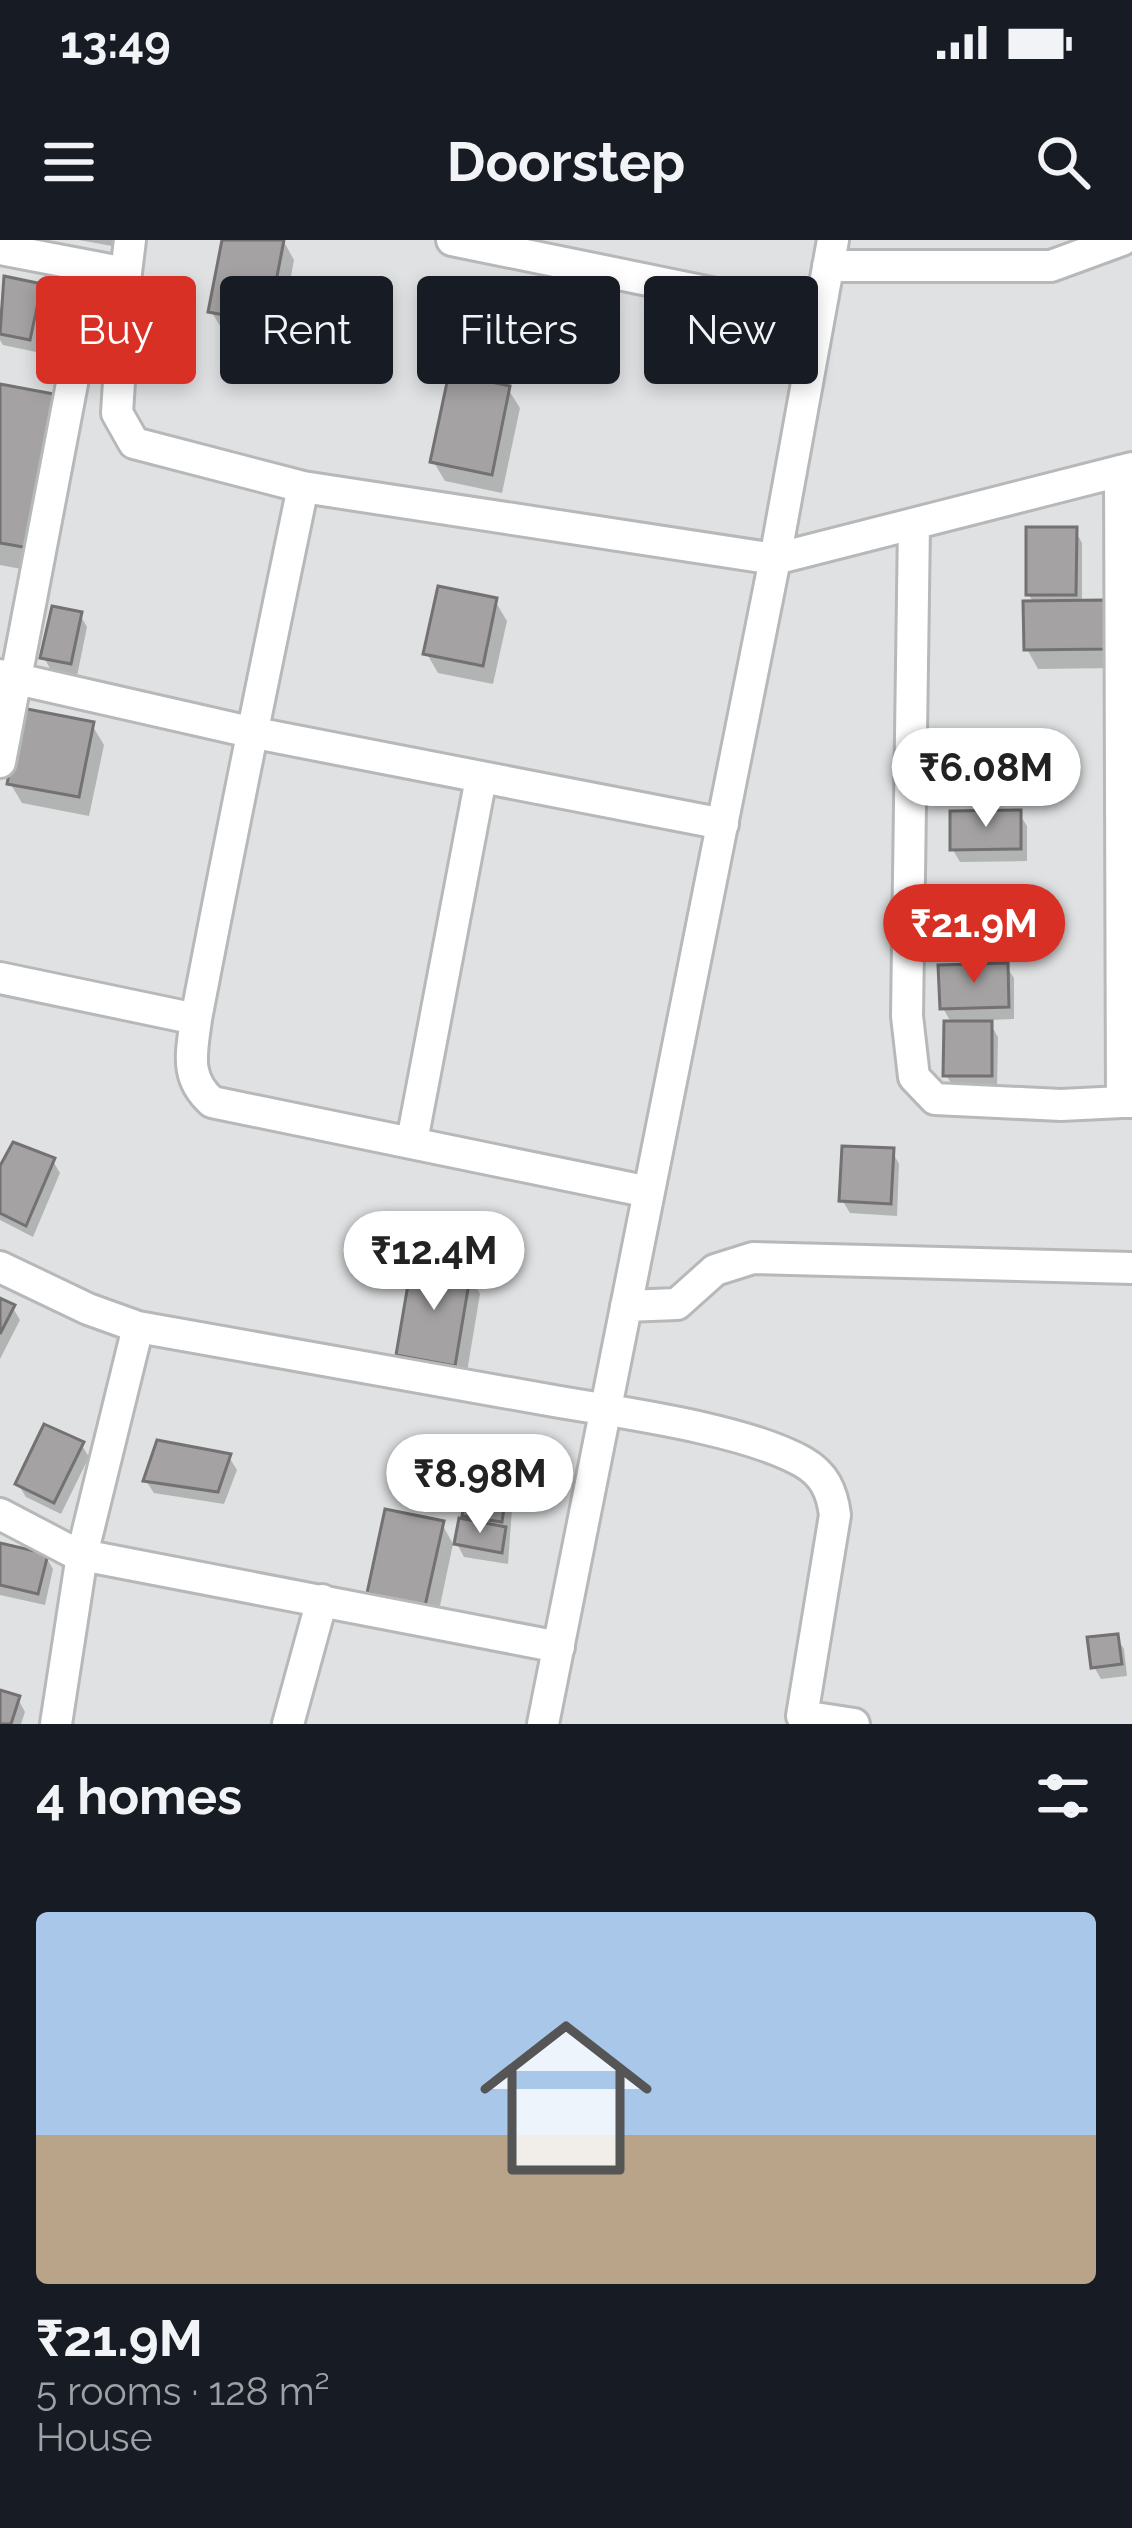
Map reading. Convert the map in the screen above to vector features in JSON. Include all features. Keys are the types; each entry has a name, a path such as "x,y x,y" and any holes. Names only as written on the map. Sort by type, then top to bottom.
{"street":[{"path":"130,240 117,413 134,443 303,487 775,560 914,524 1126,470 1127,1102 950,1101 935,1099 914,1076 907,1016 914,524"},
{"path":"452,240 819,315"},
{"path":"543,1724 775,560 831,253 1051,266 1122,240"},
{"path":"0,249 126,273"},
{"path":"0,762 8,676 94,268"},
{"path":"303,487 250,732 196,1019 191,1063 197,1089 212,1102 649,1192"},
{"path":"8,676 250,732 723,824"},
{"path":"412,1141 481,778"},
{"path":"0,978 196,1019"},
{"path":"626,1306 677,1304 715,1270 753,1258 1132,1268"},
{"path":"0,1267 138,1328 608,1410 754,1442 805,1463 824,1478 835,1514 802,1720 854,1724"},
{"path":"56,1724 82,1556 138,1328"},
{"path":"0,1514 82,1556 559,1647"},
{"path":"288,1724 322,1600"}],"building":[{"path":"222,240 284,240 277,276 220,276 220,314 208,312"},
{"path":"4,276 36,283 30,340 0,334"},
{"path":"0,384 59,395 29,548 0,543"},
{"path":"447,384 510,386 492,475 430,462"},
{"path":"1026,527 1077,527 1076,595 1026,595"},
{"path":"438,586 497,598 483,666 423,654"},
{"path":"1105,600 1106,649 1024,650 1023,601"},
{"path":"52,606 82,612 71,664 40,658"},
{"path":"22,708 94,722 79,797 7,784"},
{"path":"1021,810 1021,849 950,850 950,811"},
{"path":"1008,963 1009,1007 940,1009 938,965"},
{"path":"944,1021 992,1021 992,1076 943,1076"},
{"path":"13,1142 55,1158 26,1226 0,1213 0,1166"},
{"path":"842,1146 894,1148 891,1204 839,1201"},
{"path":"412,1261 471,1271 455,1366 396,1355"},
{"path":"0,1298 15,1305 0,1334"},
{"path":"44,1424 84,1442 54,1503 15,1484"},
{"path":"157,1440 231,1454 218,1492 143,1481"},
{"path":"466,1488 506,1494 502,1522 462,1516"},
{"path":"385,1509 444,1521 425,1606 367,1593"},
{"path":"459,1518 506,1527 502,1553 454,1544"},
{"path":"0,1543 48,1554 38,1594 0,1585"},
{"path":"1118,1634 1122,1664 1091,1668 1087,1637"},
{"path":"0,1690 20,1696 11,1724 0,1724"}]}
